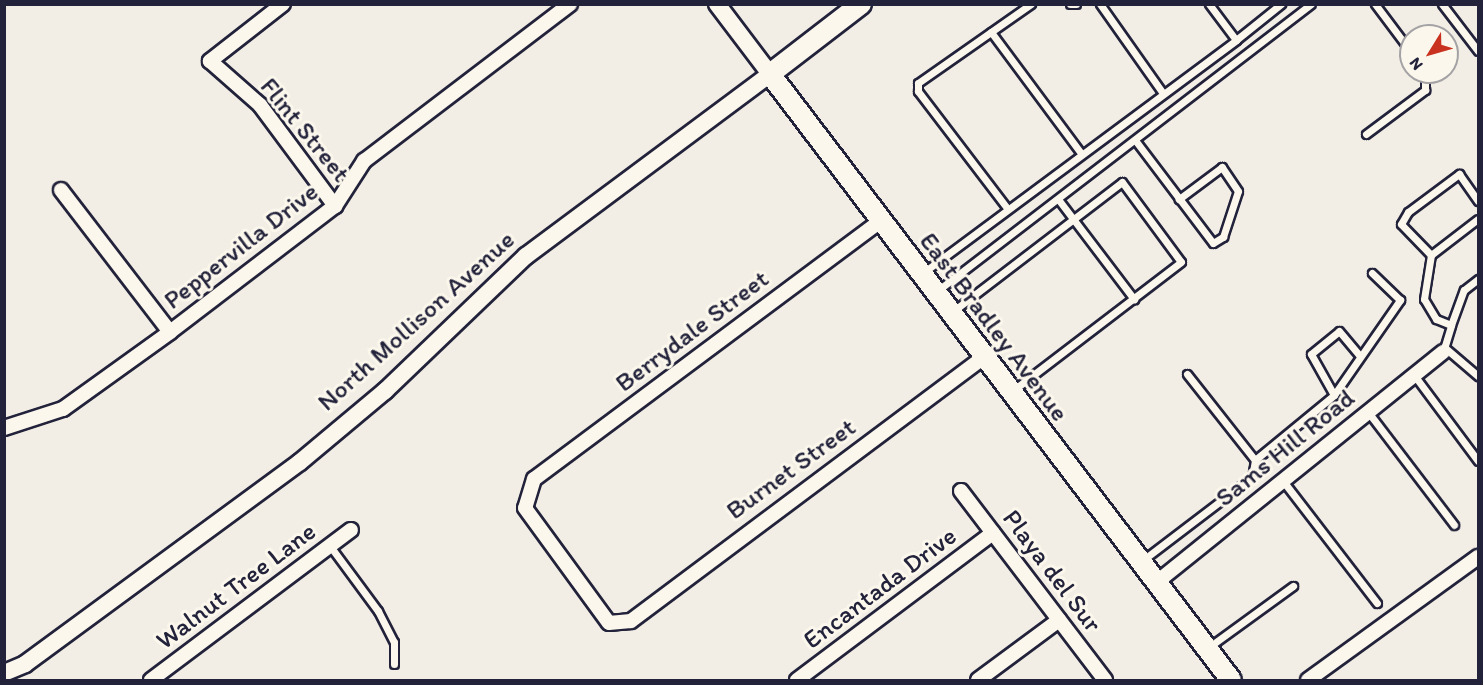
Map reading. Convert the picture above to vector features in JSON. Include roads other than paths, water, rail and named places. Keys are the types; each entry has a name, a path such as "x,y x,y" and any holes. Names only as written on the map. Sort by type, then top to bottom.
{"main road":[{"name":"North Mollison Avenue","path":"770,74 861,4"},
{"name":"East Bradley Avenue","path":"770,74 982,358 1157,582 1231,681"}],"street":[{"name":"Flint Street","path":"283,4 210,61 260,105 336,206"},
{"name":"Peppervilla Drive","path":"4,428 70,405 170,332 336,206 364,161 570,4"},
{"name":"East Bradley Avenue","path":"717,4 770,74"},
{"name":"North Mollison Avenue","path":"4,673 25,664 300,462 385,391 526,256 770,74"},
{"path":"61,190 170,332"},
{"name":"Berrydale Street","path":"631,621 609,623 525,508 534,478 879,222"},
{"name":"Sams Hill Road","path":"1157,582 1444,350"},
{"name":"Burnet Street","path":"631,621 982,358"},
{"name":"Playa del Sur","path":"961,491 1105,681"},
{"name":"Walnut Tree Lane","path":"151,681 351,530"},
{"name":"Encantada Drive","path":"797,681 993,533"},
{"path":"1308,680 1479,557"},
{"path":"978,681 1059,620"}],"lane":[{"path":"1007,208 918,91 918,83 1032,4"},
{"path":"1070,4 1076,4"},
{"path":"1100,4 1162,92"},
{"path":"1209,4 1236,40"},
{"path":"919,275 1162,92 1236,40 1281,4"},
{"path":"934,294 1311,4"},
{"path":"1375,4 1399,36"},
{"path":"1442,4 1479,51"},
{"path":"991,32 1081,153"},
{"path":"1366,134 1425,90 1425,84"},
{"path":"1135,140 1179,199 1213,243 1222,237 1238,191 1222,167 1179,199"},
{"path":"1431,255 1401,224 1408,212 1459,174 1479,201"},
{"path":"950,314 1122,182 1181,262 1009,393"},
{"path":"1058,199 1134,298"},
{"path":"1451,325 1436,319 1424,299 1431,255 1479,219"},
{"path":"1141,562 1252,477 1255,460 1334,395 1359,355 1400,300 1372,273"},
{"path":"1478,374 1444,350 1464,290 1479,279"},
{"path":"1334,395 1311,354 1339,331 1359,355"},
{"path":"1187,374 1255,460"},
{"path":"1414,375 1479,461"},
{"path":"1368,412 1454,525"},
{"path":"1283,481 1377,603"},
{"path":"330,546 378,611 394,642 394,664"},
{"path":"1207,648 1293,586"}]}
